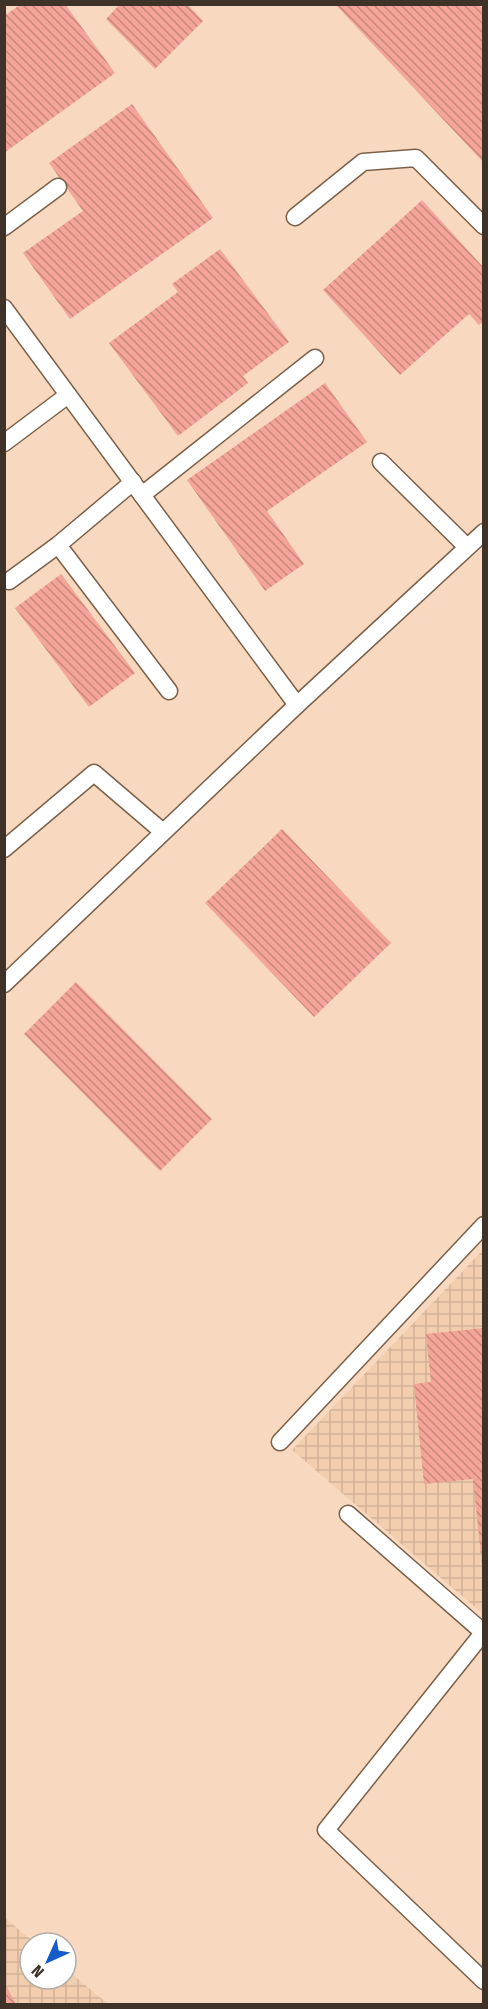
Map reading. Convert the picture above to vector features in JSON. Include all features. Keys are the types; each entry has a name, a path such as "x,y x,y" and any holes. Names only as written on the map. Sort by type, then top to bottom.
{"lane":[{"path":"295,217 363,162 416,158 483,226"},
{"path":"4,227 58,187"},
{"path":"4,308 297,705"},
{"path":"9,581 315,358"},
{"path":"4,443 68,395"},
{"path":"381,462 467,547"},
{"path":"4,984 297,705 483,532"},
{"path":"58,544 169,691"},
{"path":"4,849 94,773 163,832"},
{"path":"280,1442 483,1224"},
{"path":"348,1514 483,1633 326,1830 483,1982"}],"shaded area":[{"path":"483,1250 483,1614 292,1450"},
{"path":"4,1917 21,1931 18,1931 18,1991 78,1991 78,1979 108,2004 5,2004"}],"building":[{"path":"21,4 65,4 115,73 4,153 4,16"},
{"path":"120,4 187,4 203,21 155,69 106,19"},
{"path":"335,4 478,4 484,10 484,163"},
{"path":"132,104 213,218 70,319 23,253 83,211 49,163"},
{"path":"422,200 484,268 484,321 479,325 469,314 400,375 323,290"},
{"path":"220,249 289,342 243,376 248,383 178,436 109,343 178,292 172,284"},
{"path":"325,383 367,442 267,511 304,564 265,591 187,480"},
{"path":"61,574 135,673 89,707 15,608"},
{"path":"282,829 391,943 314,1017 205,903"},
{"path":"76,982 212,1119 160,1171 24,1034"},
{"path":"484,1328 484,1565 482,1565 473,1479 424,1484 414,1384 431,1382 426,1334"},
{"path":"4,1982 16,2004 4,2004"}]}
